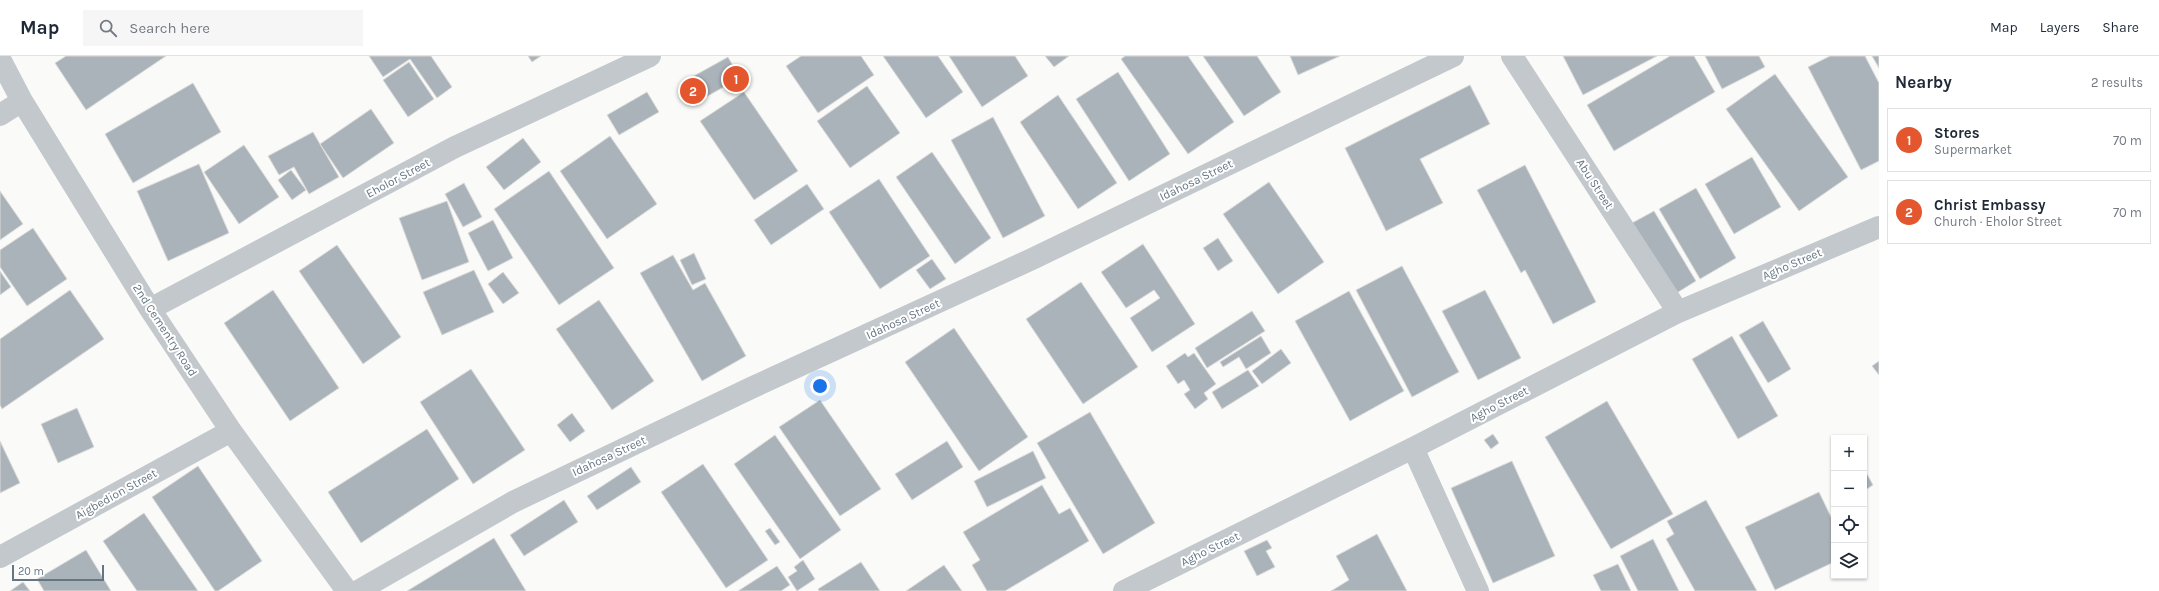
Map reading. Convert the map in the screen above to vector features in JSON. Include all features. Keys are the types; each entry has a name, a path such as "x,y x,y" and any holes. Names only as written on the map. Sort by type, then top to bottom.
{"street":[{"name":"Eholor Street","path":"150,309 455,148 650,56"},
{"name":"Idahosa Street","path":"358,591 513,502 752,388 1032,259 1453,56"},
{"name":"Abu Street","path":"1512,56 1678,312"},
{"name":"2nd Cementry Road","path":"0,59 22,101 150,309 231,430 347,591"},
{"path":"0,115 22,101"},
{"name":"Agho Street","path":"1124,591 1413,448 1678,312 1879,226"},
{"name":"Aigbedion Street","path":"0,557 231,430"},
{"path":"1413,448 1478,591"}],"building":[{"path":"66,56 166,56 86,110 55,63"},
{"path":"369,56 431,56 452,87 437,98 410,59 383,77"},
{"path":"528,56 541,56 532,62"},
{"path":"801,56 861,56 874,75 818,113 786,66"},
{"path":"883,56 938,56 963,92 926,118"},
{"path":"949,56 1015,56 1028,76 982,107"},
{"path":"1045,56 1069,56 1054,67"},
{"path":"1125,56 1188,56 1234,122 1188,154 1121,59"},
{"path":"1203,56 1257,56 1281,92 1244,116"},
{"path":"1290,56 1340,56 1298,75"},
{"path":"1563,56 1657,56 1583,95"},
{"path":"1670,56 1694,56 1715,92 1614,151 1587,105"},
{"path":"1705,56 1759,56 1765,67 1722,89"},
{"path":"1830,56 1865,56 1879,83 1879,161 1861,170 1808,67"},
{"path":"1872,56 1879,56 1879,68"},
{"path":"728,57 740,78 695,103 683,82"},
{"path":"409,62 434,99 408,117 383,80"},
{"path":"1118,72 1170,154 1129,181 1076,99"},
{"path":"1775,74 1848,177 1799,211 1726,109"},
{"path":"193,83 221,132 133,183 105,134"},
{"path":"1470,85 1490,124 1420,159 1443,203 1386,231 1345,148"},
{"path":"867,86 900,133 850,168 817,121"},
{"path":"647,92 659,112 619,135 607,115"},
{"path":"744,92 798,171 754,200 700,121"},
{"path":"1058,95 1117,183 1078,209 1020,122"},
{"path":"371,109 394,143 343,178 320,144"},
{"path":"993,117 1045,216 1003,238 951,140"},
{"path":"313,132 339,177 309,194 294,167 279,175 268,156"},
{"path":"610,136 657,204 607,239 560,171"},
{"path":"523,138 541,162 504,190 486,167"},
{"path":"244,145 279,197 239,224 204,172"},
{"path":"932,152 991,238 955,264 896,177"},
{"path":"1752,157 1781,207 1734,234 1705,184"},
{"path":"199,164 229,233 168,261 137,191"},
{"path":"1525,165 1596,302 1553,324 1525,270 1521,273 1477,190"},
{"path":"291,170 306,190 292,200 278,180"},
{"path":"549,171 614,268 559,305 494,209"},
{"path":"879,179 930,256 880,289 829,212"},
{"path":"1269,182 1324,262 1278,294 1223,214"},
{"path":"464,183 482,217 463,227 445,194"},
{"path":"807,184 824,209 771,245 754,220"},
{"path":"1696,188 1736,258 1700,279 1659,209"},
{"path":"0,191 23,224 0,240"},
{"path":"447,201 469,262 422,280 399,218"},
{"path":"1654,211 1696,281 1675,294 1632,223"},
{"path":"493,220 513,258 488,271 468,233"},
{"path":"33,228 67,279 27,306 0,267 0,250"},
{"path":"1218,238 1233,261 1218,271 1203,248"},
{"path":"1143,244 1195,324 1152,352 1130,318 1160,298 1154,290 1126,308 1101,272"},
{"path":"337,245 401,337 363,364 299,271"},
{"path":"694,253 706,279 692,285 680,260"},
{"path":"673,255 693,290 705,283 746,356 702,381 640,273"},
{"path":"932,259 946,279 930,289 916,270"},
{"path":"1402,266 1459,372 1412,397 1356,290"},
{"path":"474,270 494,312 442,335 423,292"},
{"path":"0,271 11,287 0,295"},
{"path":"503,272 519,293 503,304 488,284"},
{"path":"1081,282 1138,367 1083,404 1026,319"},
{"path":"70,290 104,339 2,409 0,405 0,339"},
{"path":"273,290 339,388 290,421 224,323"},
{"path":"1485,290 1521,358 1478,380 1442,311"},
{"path":"1349,291 1404,391 1350,421 1295,321"},
{"path":"599,300 654,381 612,410 556,329"},
{"path":"1252,311 1265,331 1207,368 1195,348"},
{"path":"1763,321 1791,369 1768,383 1739,335"},
{"path":"954,328 1028,437 979,471 905,362"},
{"path":"1261,336 1271,353 1246,369 1239,357 1223,367 1220,362"},
{"path":"1732,336 1778,416 1738,439 1692,359"},
{"path":"1281,349 1291,363 1262,384 1252,371"},
{"path":"1185,353 1188,357 1194,353 1216,384 1204,393 1208,399 1195,409 1184,394 1190,390 1184,380 1178,384 1166,366"},
{"path":"1879,361 1879,375 1872,366"},
{"path":"471,369 525,450 473,484 420,402"},
{"path":"1248,370 1259,386 1222,409 1212,392"},
{"path":"820,400 881,489 840,516 779,427"},
{"path":"1607,401 1673,514 1611,549 1545,437"},
{"path":"77,408 94,447 58,463 41,424"},
{"path":"1090,412 1155,523 1103,554 1037,443"},
{"path":"572,413 585,431 570,442 557,425"},
{"path":"427,429 459,479 361,543 328,492"},
{"path":"1493,434 1499,443 1491,449 1484,440"},
{"path":"775,435 841,530 800,559 734,464"},
{"path":"0,441 20,483 0,493"},
{"path":"947,441 963,467 912,500 895,474"},
{"path":"1033,451 1046,478 987,507 974,481"},
{"path":"1512,461 1555,556 1493,583 1451,488"},
{"path":"703,464 768,560 726,588 661,492"},
{"path":"198,466 262,561 218,591 215,591 152,497"},
{"path":"631,467 641,482 597,510 587,496"},
{"path":"1867,474 1873,485 1867,489"},
{"path":"1042,485 1059,514 1070,508 1089,541 1005,591 987,591 972,565 980,560 963,532"},
{"path":"1819,492 1831,517 1831,563 1775,590 1745,527"},
{"path":"564,500 578,522 524,556 510,535"},
{"path":"1706,500 1757,591 1695,591 1666,539 1674,534 1667,521"},
{"path":"144,513 198,591 137,591 103,541"},
{"path":"770,528 780,542 775,545 765,531"},
{"path":"1377,534 1407,591 1331,591 1349,580 1336,556"},
{"path":"494,538 526,591 407,591"},
{"path":"1653,539 1679,591 1638,591 1620,556"},
{"path":"1267,540 1272,548 1266,551 1275,567 1257,576 1244,551"},
{"path":"86,550 111,591 44,591 37,579"},
{"path":"803,560 815,579 797,591 788,577 797,571 794,567"},
{"path":"861,562 880,591 819,591 818,589"},
{"path":"1618,564 1631,591 1601,591 1593,575"},
{"path":"944,565 962,591 906,591"},
{"path":"777,566 790,585 781,591 738,591"},
{"path":"23,582 30,591 10,591"}],"place":[{"name":"Stores","path":"736,79"},
{"name":"Christ Embassy","path":"693,91"}]}
